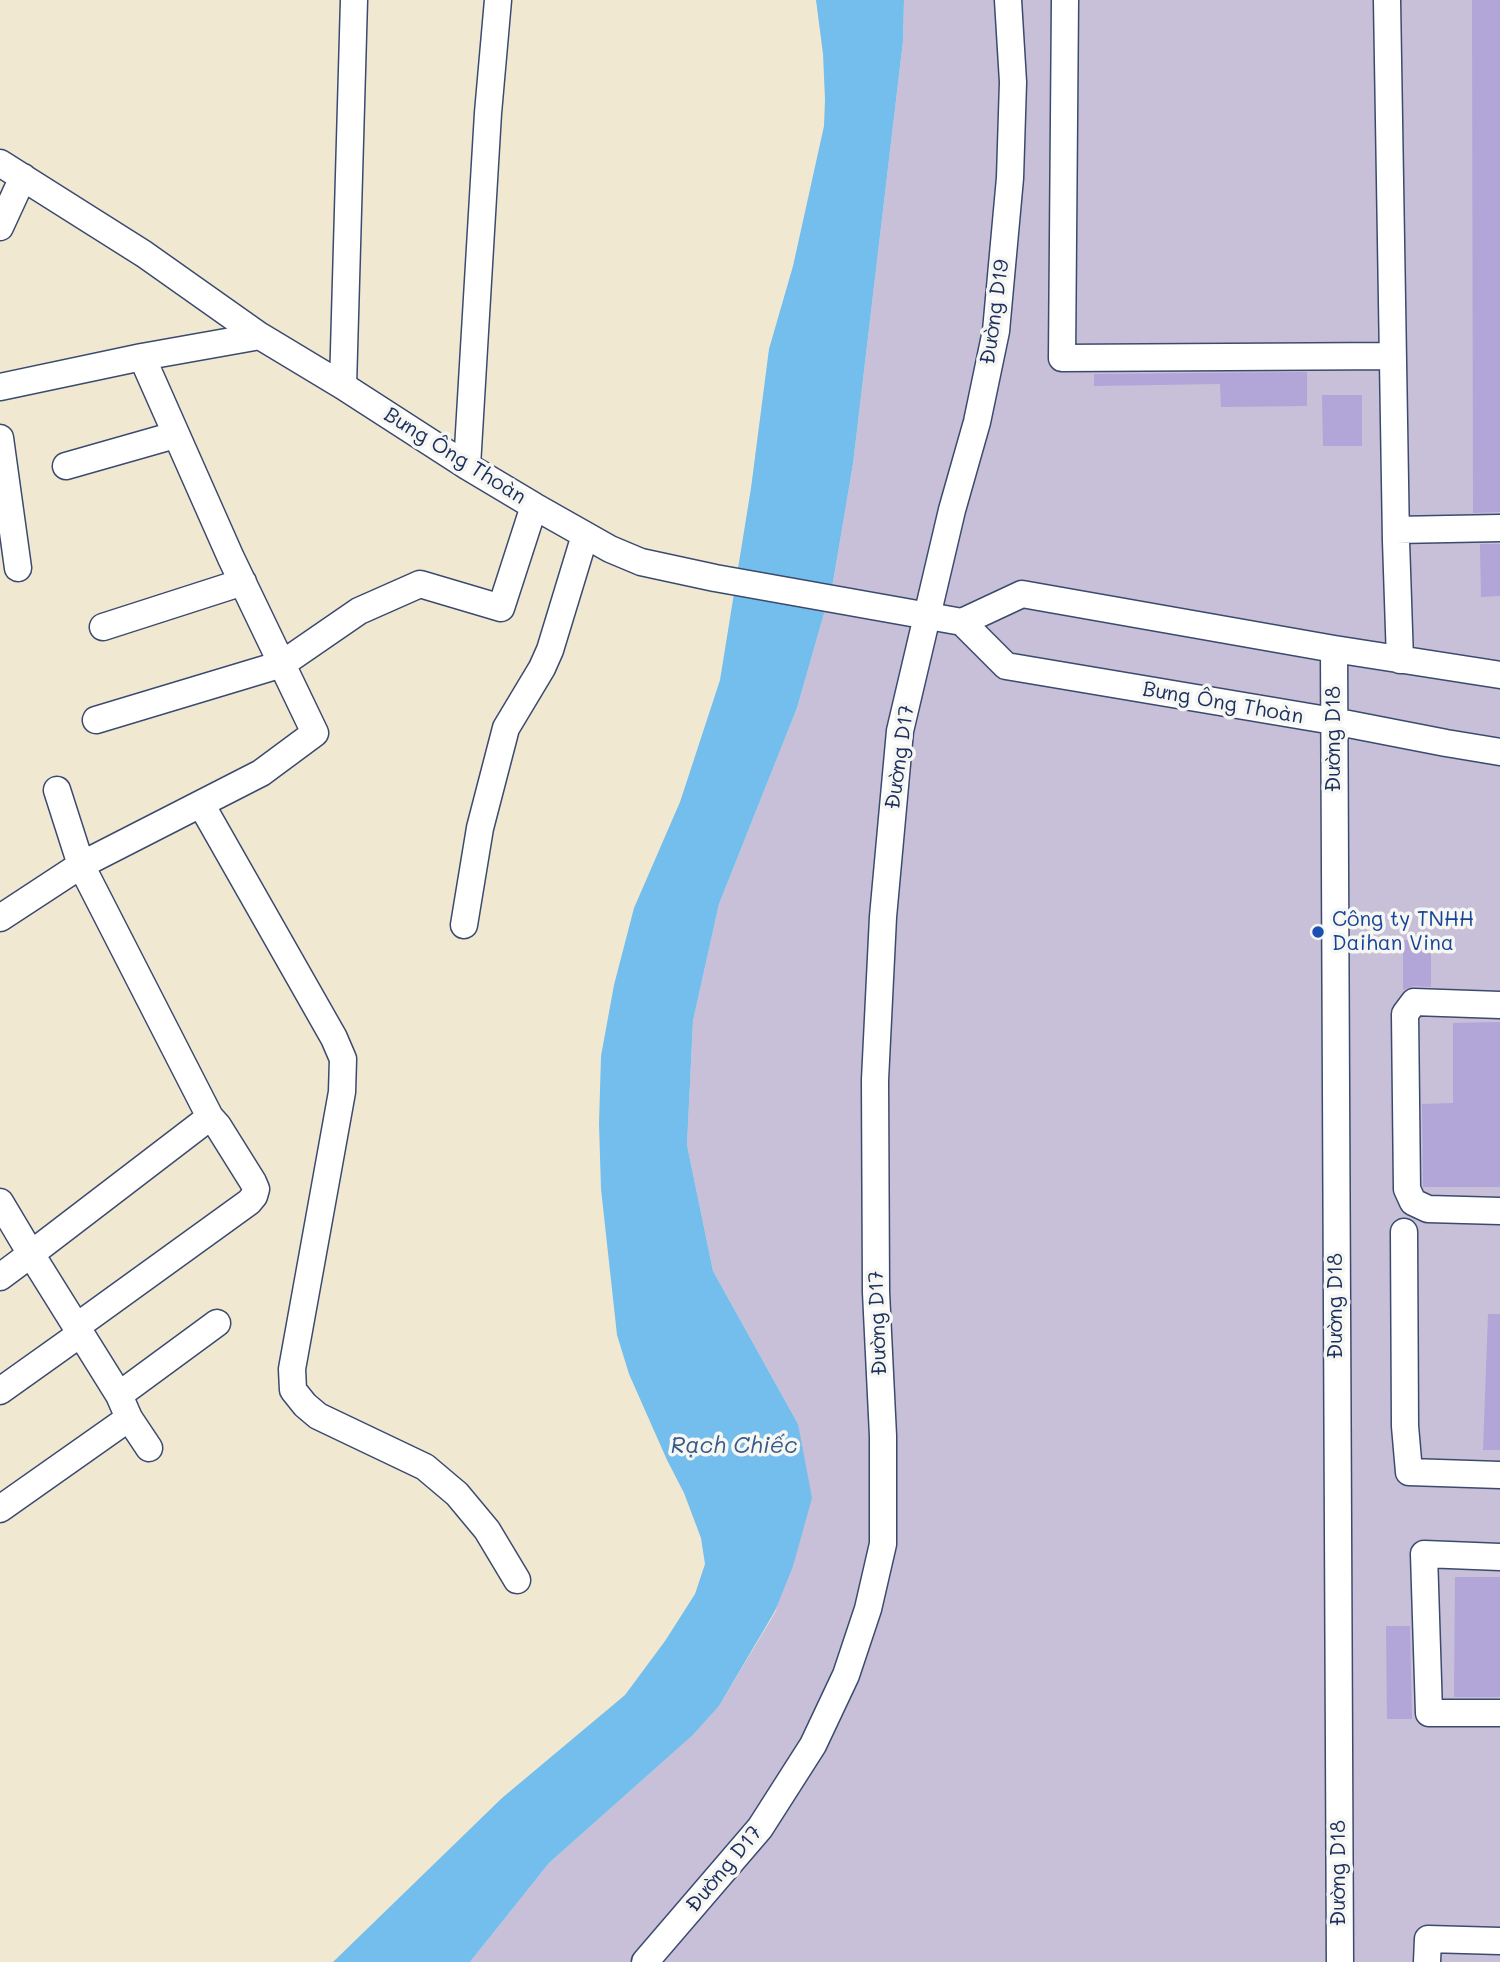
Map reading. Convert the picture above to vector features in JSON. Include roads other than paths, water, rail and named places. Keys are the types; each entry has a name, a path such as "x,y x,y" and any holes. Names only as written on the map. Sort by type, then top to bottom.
{"street":[{"path":"343,386 354,0"},
{"path":"467,466 488,113 498,0"},
{"name":"Đường D19","path":"927,617 952,510 977,422 996,331 1010,178 1013,82 1008,0"},
{"path":"1065,0 1062,359 1394,356"},
{"path":"1387,0 1400,660"},
{"name":"Bưng Ông Thoàn","path":"0,163 144,254 260,336 467,466 610,549 641,562 715,578 962,622 1006,666 1500,752"},
{"path":"0,226 23,177"},
{"path":"0,387 142,357 260,336"},
{"path":"0,918 81,865 261,773 315,733 175,435 142,357"},
{"path":"66,466 175,435"},
{"path":"0,438 18,568"},
{"path":"96,720 282,664 359,611 420,584 500,608 534,506"},
{"path":"1396,530 1500,528"},
{"path":"464,925 480,828 506,728 550,650 585,534"},
{"path":"103,626 243,582"},
{"path":"962,622 1021,594 1500,675"},
{"name":"Đường D17","path":"645,1962 760,1828 813,1745 846,1675 869,1609 883,1544 883,1436 876,1292 874,1080 883,917 900,731 927,617"},
{"name":"Đường D18","path":"1334,649 1340,1962"},
{"path":"0,1391 249,1202 256,1189 210,1117 81,865 57,790"},
{"path":"201,804 334,1038 343,1059 342,1092 292,1369 293,1390 318,1416 425,1467 457,1494 487,1530 517,1580"},
{"path":"1500,1004 1414,1002 1405,1014 1407,1189 1413,1202 1428,1209 1500,1211"},
{"path":"0,1277 210,1117"},
{"path":"0,1202 149,1448"},
{"path":"1404,1232 1405,1426 1409,1472 1500,1475"},
{"path":"0,1509 218,1324"},
{"path":"1500,1557 1424,1554 1429,1713 1500,1713"},
{"path":"1427,1962 1428,1939 1500,1941"}],"water":[{"name":"Rạch Chiếc","path":"816,0 904,0 903,41 853,464 833,582 797,708 719,904 693,1021 687,1145 713,1271 798,1424 812,1498 793,1566 775,1611 719,1706 693,1735 549,1863 470,1962 333,1962 502,1798 625,1695 665,1641 695,1594 705,1564 701,1538 684,1493 629,1374 617,1335 601,1189 601,1056 614,985 634,908 680,802 720,680 751,488 769,349 793,266 824,126 823,54"}],"place":[{"name":"Công ty TNHH Daihan Vina","path":"1318,932"}]}
